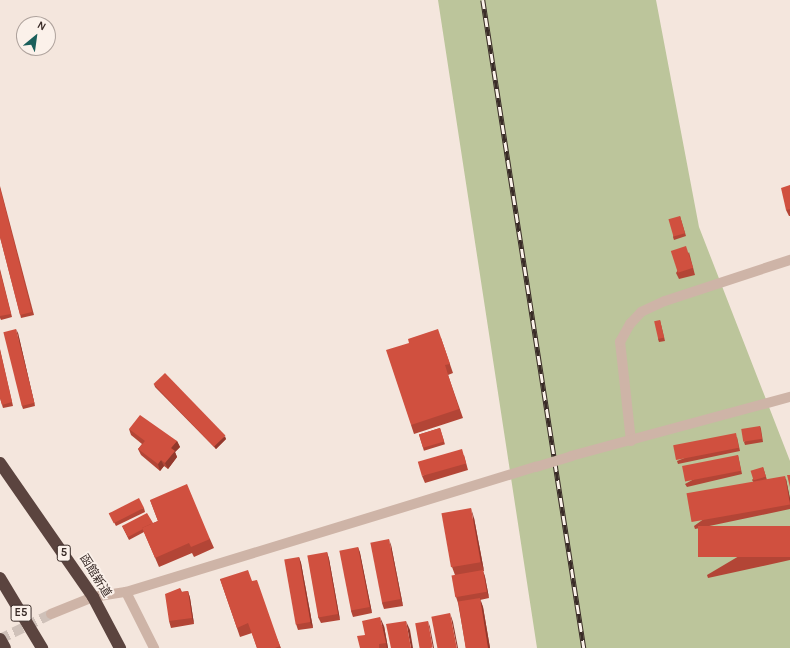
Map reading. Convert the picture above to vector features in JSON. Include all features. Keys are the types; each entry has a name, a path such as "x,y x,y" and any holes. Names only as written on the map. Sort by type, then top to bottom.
{"highway":[{"name":"函館新道","path":"0,463 93,597 120,648"},
{"name":"E5","path":"0,578 42,648"},
{"path":"0,639 5,648"}],"street":[{"path":"631,441 620,342 630,324 641,312 664,301 790,260"},
{"path":"51,614 93,597 126,592 571,456 790,397"},
{"path":"126,592 154,648"}],"green space":[{"path":"438,0 656,0 699,227 790,461 790,648 537,648"}],"building":[{"path":"790,185 790,209 786,210 781,188"},
{"path":"0,188 32,312 20,315 0,237"},
{"path":"680,216 685,233 673,237 668,219"},
{"path":"686,246 693,268 678,273 671,251"},
{"path":"0,271 11,314 0,316"},
{"path":"660,320 664,338 658,339 654,321"},
{"path":"16,329 34,403 22,406 3,332"},
{"path":"438,329 450,364 445,365 459,409 411,425 386,350 409,343 408,339"},
{"path":"0,350 12,402 2,405 0,398"},
{"path":"165,373 225,436 214,447 153,384"},
{"path":"140,415 177,441 171,448 175,451 165,463 161,460 158,464 138,449 145,441 129,429"},
{"path":"760,426 762,439 743,442 741,429"},
{"path":"440,428 444,441 423,448 419,434"},
{"path":"736,433 739,448 676,460 673,445"},
{"path":"462,449 466,463 422,476 418,462"},
{"path":"738,455 741,471 685,482 682,466"},
{"path":"763,467 766,477 753,480 751,471"},
{"path":"787,475 790,475 790,487"},
{"path":"785,476 790,505 692,522 687,493"},
{"path":"187,484 210,539 191,547 189,543 155,558 142,528 158,521 150,500"},
{"path":"139,498 144,508 114,523 109,513"},
{"path":"471,508 481,562 451,567 441,513"},
{"path":"147,513 153,523 128,537 122,526"},
{"path":"698,526 790,526 790,557 698,557"},
{"path":"389,539 401,599 382,603 370,543"},
{"path":"358,547 370,607 351,611 339,551"},
{"path":"327,552 338,614 318,618 307,555"},
{"path":"299,557 310,622 296,625 284,560"},
{"path":"248,570 252,581 257,580 280,646 275,648 257,648 248,623 237,628 220,579"},
{"path":"483,570 487,592 455,597 451,576"},
{"path":"180,588 181,592 188,591 192,618 169,621 165,594"},
{"path":"480,598 488,648 466,648 458,601"},
{"path":"450,613 457,648 437,648 431,617"},
{"path":"380,617 386,643 379,644 379,648 360,648 357,636 365,635 362,621"},
{"path":"406,621 411,648 391,648 386,624"},
{"path":"428,621 433,648 420,648 415,623"}],"tunnel":[{"path":"0,639 51,614"}],"railway":[{"path":"483,0 584,648"}]}
